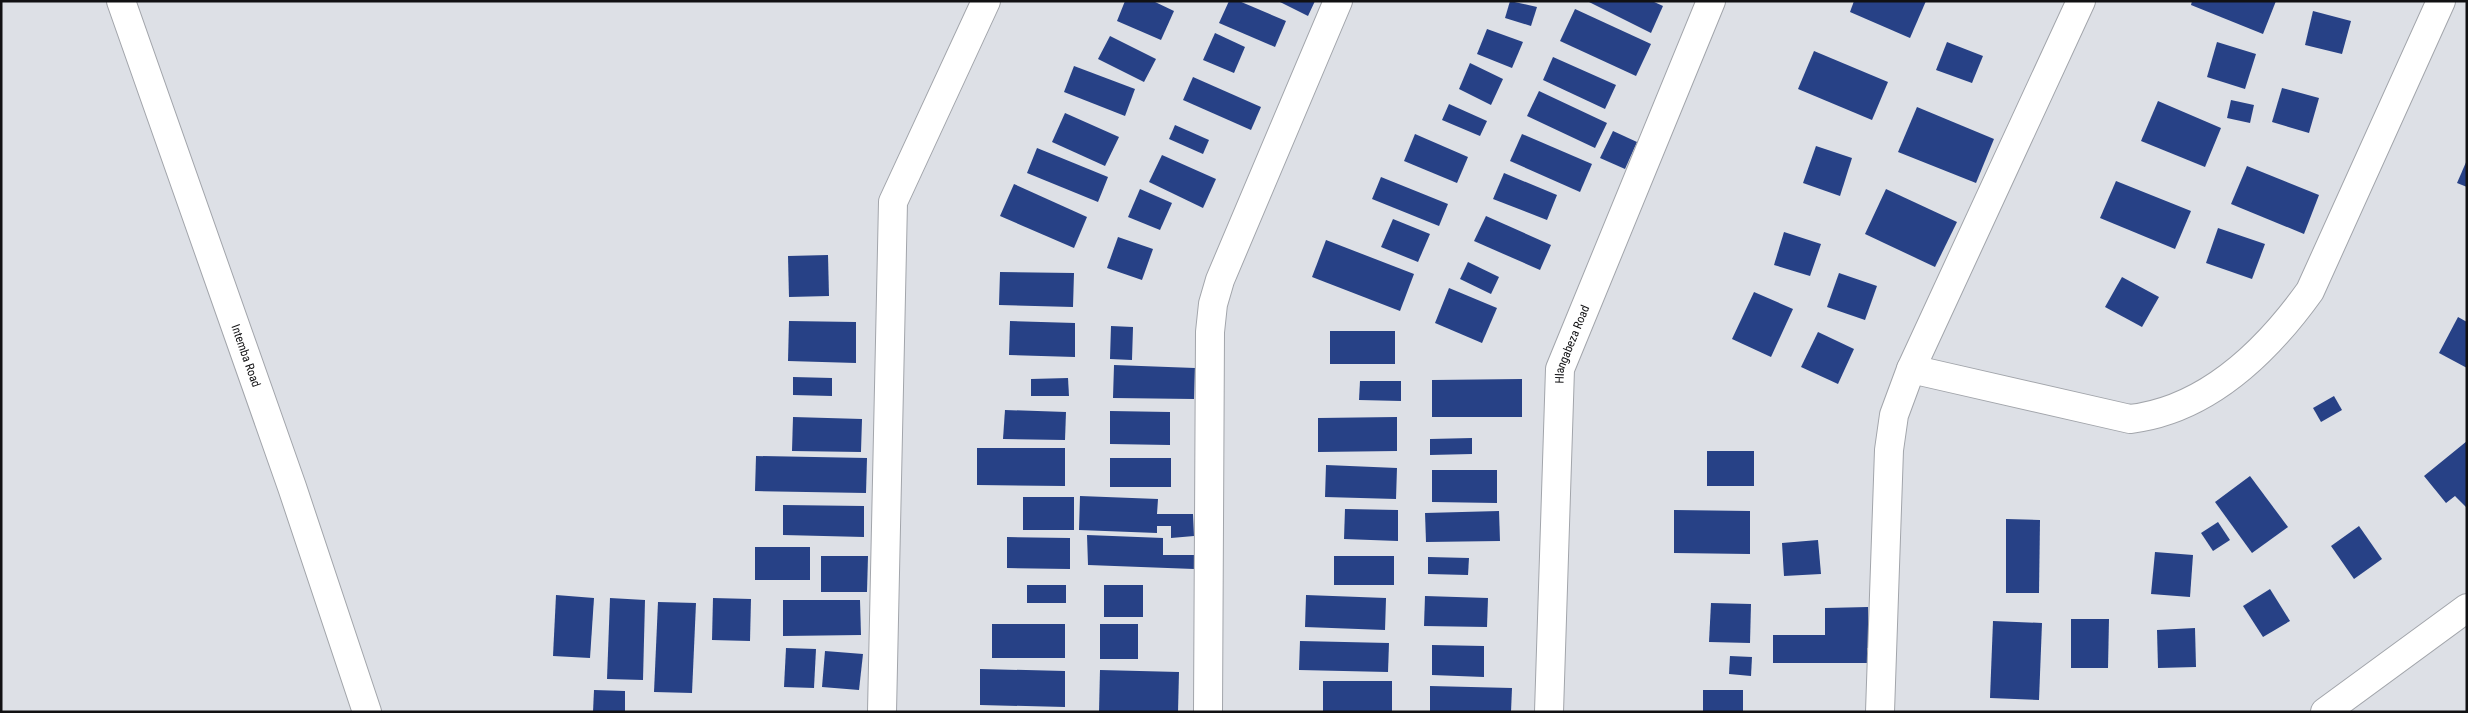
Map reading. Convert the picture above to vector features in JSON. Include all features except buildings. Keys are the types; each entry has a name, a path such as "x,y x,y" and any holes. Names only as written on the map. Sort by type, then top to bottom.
{"street":[{"name":"Intemba Road","path":"121,1 292,487 367,712"},
{"path":"882,712 893,202 986,1"},
{"path":"1208,712 1210,342 1213,304 1220,280 1338,1"},
{"name":"Hlangabeza Road","path":"1549,712 1560,369 1571,338 1711,1"},
{"path":"1880,712 1889,450 1894,415 1911,369 2081,1"},
{"path":"1911,369 2130,419 2155,416 2182,406 2232,376 2263,348 2290,319 2310,291 2441,1"},
{"path":"2325,712 2467,608"}]}
